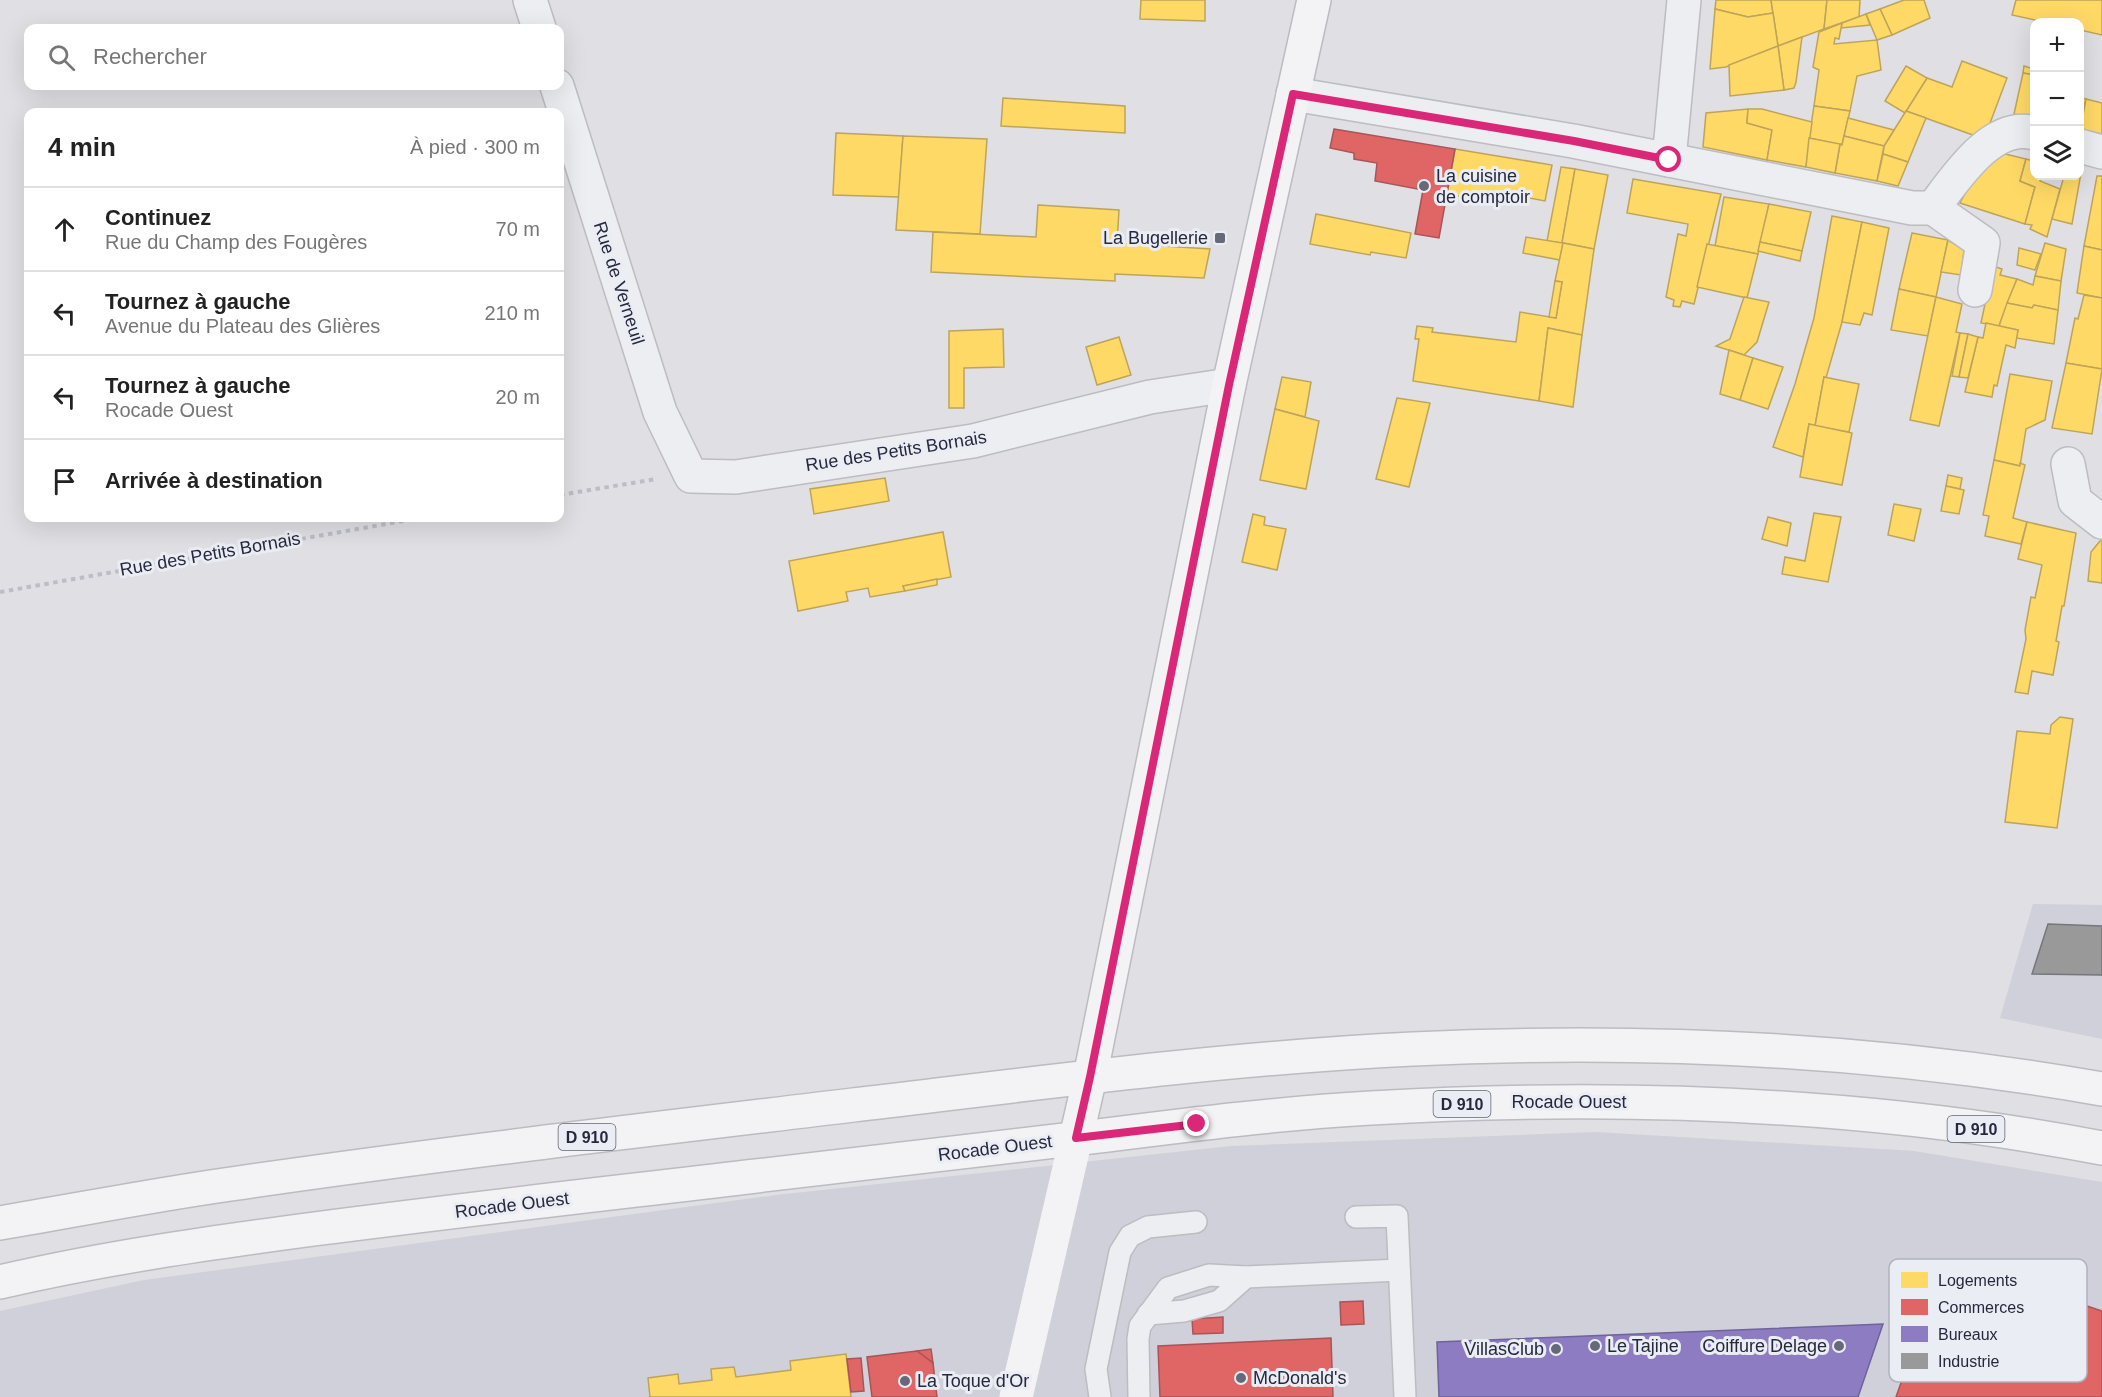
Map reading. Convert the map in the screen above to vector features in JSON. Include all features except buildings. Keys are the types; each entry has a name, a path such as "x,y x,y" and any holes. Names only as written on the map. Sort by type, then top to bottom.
{"main road":[{"path":"1016,1397 1090,1077 1229,385 1314,0"},
{"name":"D 910","path":"0,1223 227,1184 610,1134 1208,1063 1410,1049 1531,1044 1758,1049 1858,1056 1957,1067 2102,1089"},
{"name":"Rocade Ouest","path":"0,1282 47,1271 238,1240 394,1219 1197,1124 1366,1108 1569,1101 1672,1103 1849,1113 1943,1124 2102,1148"}],"street":[{"path":"530,0 538,24"},
{"path":"1669,160 1684,0"},
{"name":"Rue de Verneuil","path":"557,90 563,108"},
{"path":"1293,94 1574,141 1912,208 1933,208 1983,243 1975,290"},
{"name":"Rue de Verneuil","path":"564,111 660,412 691,476"},
{"path":"1933,208 1965,166 1993,140 2023,129 2030,132"},
{"path":"2084,147 2102,152"},
{"name":"Rue des Petits Bornais","path":"691,476 736,477 973,441 1150,398 1229,385"},
{"path":"2068,464 2075,501 2102,522"}],"lane":[{"path":"1356,1216 1396,1216 1406,1397"},
{"path":"1100,1397 1096,1369 1120,1252 1131,1236 1148,1227 1196,1222"},
{"path":"1139,1397 1138,1339 1140,1326 1168,1288 1209,1275 1246,1277 1400,1270"}],"path":[{"path":"564,494 674,476 691,476"},
{"name":"Rue des Petits Bornais","path":"0,592 397,522"}],"shaded area":[{"path":"2033,904 2102,905 2102,1039 2000,1018"},
{"path":"1596,1132 1914,1151 2102,1182 2102,1397 0,1397 0,1311 144,1280 776,1195 1231,1146"}],"place":[{"name":"La cuisine de comptoir","path":"1424,186"},
{"name":"La Bugellerie","path":"1220,238"},
{"name":"Le Tajine","path":"1595,1346"},
{"name":"Coiffure Delage","path":"1839,1346"},
{"name":"VillasClub","path":"1556,1349"},
{"name":"McDonald's","path":"1241,1378"},
{"name":"La Toque d'Or","path":"905,1381"}],"route":[{"path":"1197,1124 1076,1138 1229,385 1293,94 1574,141 1669,160"}]}
